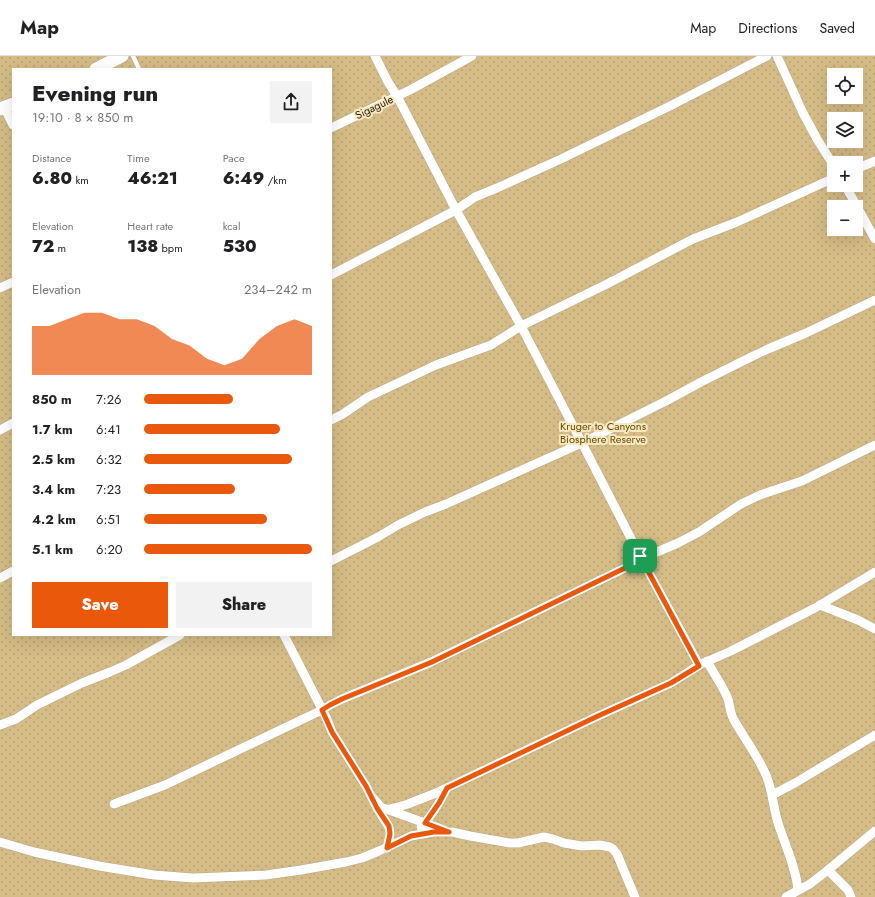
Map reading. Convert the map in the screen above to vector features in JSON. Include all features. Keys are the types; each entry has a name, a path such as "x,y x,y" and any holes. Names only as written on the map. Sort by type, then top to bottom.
{"street":[{"path":"98,68 122,56"},
{"name":"Sigagule","path":"332,128 397,96 375,56"},
{"path":"472,56 397,96 456,210 521,326 640,556 703,663 726,696 733,718 766,776 772,795 778,824 797,878 798,890"},
{"path":"332,274 456,210 475,197 561,159 670,106 767,56"},
{"path":"777,56 803,113 828,156"},
{"path":"6,107 12,122"},
{"path":"863,166 875,161"},
{"path":"332,420 368,397 436,365 491,345 521,326 607,284 693,239 737,222 827,181"},
{"path":"849,192 875,239"},
{"path":"0,288 12,282"},
{"path":"332,560 378,538 398,525 425,512 582,443 742,361 806,333 875,300"},
{"path":"0,430 12,424"},
{"path":"114,804 172,782 342,699 432,662 625,568 640,556 657,552 678,543 699,532 741,504 760,495 802,481 875,445"},
{"path":"0,578 12,572"},
{"path":"388,809 408,804 447,788 671,683 703,663 731,651 820,605 875,572"},
{"path":"820,605 858,620 875,629"},
{"path":"0,725 16,719 37,705 82,683 126,665 178,636"},
{"path":"285,636 332,732 386,821 390,830 390,838 387,848"},
{"path":"772,795 795,783 875,735"},
{"path":"0,842 34,852 99,866 154,875 193,878 266,875 362,858 387,848 411,836 425,823 439,803 447,788"},
{"path":"372,798 381,807 449,832"},
{"path":"786,897 810,884 875,831"},
{"path":"411,836 434,832 449,832 510,843 518,843 544,837 568,844 582,846 610,846 617,854 635,897"},
{"path":"828,870 848,890 852,897"}],"lane":[{"path":"133,56 139,68"}],"green space":[{"name":"Kruger to Canyons Biosphere Reserve","path":"0,56 875,56 875,897 0,897"}],"route":[{"path":"640,556 699,666 671,683 447,788 439,803 425,823 449,832 434,832 411,836 387,848 390,838 389,826 332,732 322,710 342,699 432,662 625,568 640,556"}]}
